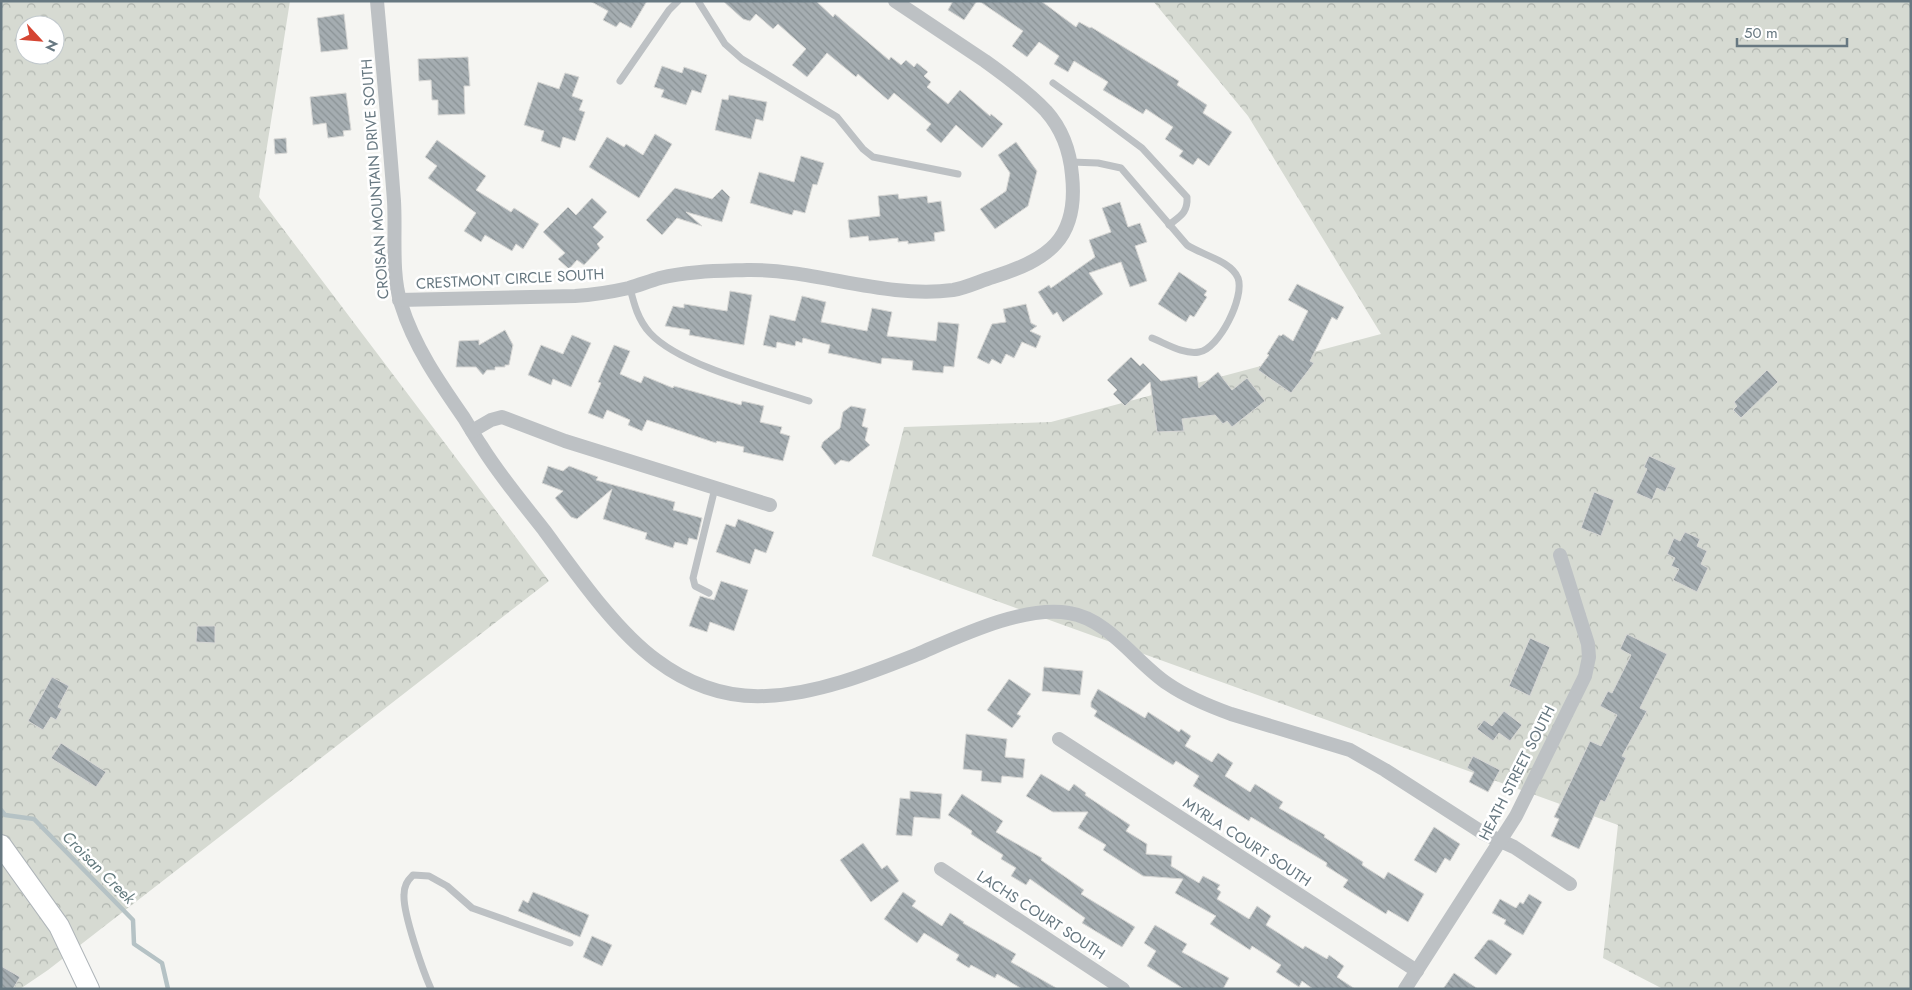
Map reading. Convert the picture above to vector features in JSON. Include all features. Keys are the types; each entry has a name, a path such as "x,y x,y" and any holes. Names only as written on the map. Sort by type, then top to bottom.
{"main road":[{"path":"1,845 59,926 89,989"}],"street":[{"name":"CROISAN MOUNTAIN DRIVE SOUTH","path":"377,1 394,200 397,282 400,300 412,333 431,370 482,448 572,568 618,623 653,658 671,670 706,687 727,694 748,696 791,694 857,676 955,638 1024,615 1042,611 1073,613 1098,624 1144,665 1179,691 1213,708 1350,750 1385,770 1482,833 1514,847 1570,884"},
{"name":"CRESTMONT CIRCLE SOUTH","path":"400,300 600,294 630,288 662,277 693,273 750,270 906,291 929,292 956,290 1022,268 1042,256 1058,243 1067,226 1074,190 1071,162 1058,128 1047,112 1031,97 972,52 895,1"},
{"path":"472,431 491,420 502,417 564,441 770,505"},
{"name":"HEATH STREET SOUTH","path":"1405,989 1516,816 1585,676 1589,657 1588,644 1560,555"},
{"name":"MYRLA COURT SOUTH","path":"1060,740 1417,971"},
{"name":"LACHS COURT SOUTH","path":"941,869 1123,989"}],"lane":[{"path":"620,81 678,1"},
{"path":"698,1 725,44 742,59 836,117 863,149 873,157 958,174"},
{"path":"1053,84 1142,148 1187,197 1188,206 1182,215 1168,225"},
{"path":"1071,162 1098,163 1121,168 1187,245 1197,252 1214,258 1232,270 1238,279 1238,300 1216,342 1208,348 1200,352 1188,352 1152,338"},
{"path":"630,288 635,309 641,322 658,341 674,351 732,376 809,401"},
{"path":"709,593 695,586 693,578 716,488"},
{"path":"431,989 424,975 404,896 406,882 413,875 429,876 447,886 472,908 570,943"}],"green space":[{"path":"1,1 290,1 259,197 549,581 48,970 20,989 1,989"},
{"path":"1153,1 1911,1 1911,989 1663,989 1603,958 1618,825 872,556 904,427 1051,422 1381,334 1248,116"}],"building":[{"path":"590,1 647,1 631,28 620,22 616,27 603,20 608,11"},
{"path":"723,1 816,1 833,17 835,14 889,60 891,57 901,65 906,60 914,67 917,63 928,72 924,76 931,82 927,87 948,104 960,90 990,116 991,114 1003,124 982,148 956,125 941,143 926,130 931,124 894,93 888,100 858,74 856,77 827,53 807,77 792,65 806,49 778,24 773,29 756,14 750,21 743,19"},
{"path":"953,1 977,1 964,20 948,10"},
{"path":"979,1 1041,1 1076,27 1079,22 1091,27 1179,81 1177,85 1207,105 1203,113 1232,132 1209,166 1198,158 1193,165 1179,156 1183,151 1165,139 1173,127 1146,109 1143,114 1103,90 1108,82 1074,61 1068,72 1054,64 1059,56 1039,42 1027,57 1012,46 1023,31"},
{"path":"344,14 348,49 321,52 317,18"},
{"path":"468,57 470,86 464,86 465,114 438,115 438,100 432,100 431,80 419,81 418,59"},
{"path":"662,66 682,73 684,67 707,75 701,93 692,90 686,105 661,97 664,90 654,87"},
{"path":"565,73 579,77 572,96 583,100 579,110 585,112 575,141 563,137 560,148 541,141 544,131 524,125 538,82 559,89"},
{"path":"346,93 351,130 343,131 344,136 328,138 326,123 313,125 310,97"},
{"path":"729,95 767,102 763,121 756,119 751,139 715,130 722,99 728,100"},
{"path":"655,134 672,144 639,198 589,167 607,137 624,147 626,144 643,155"},
{"path":"286,138 287,153 275,154 274,139"},
{"path":"437,140 486,176 476,190 511,212 514,208 539,224 523,249 516,244 512,251 485,235 481,242 464,231 476,213 428,178 437,166 425,157"},
{"path":"1016,142 1037,171 1028,206 995,229 980,209 1006,191 1010,173 998,155"},
{"path":"801,156 824,163 817,185 813,184 805,213 794,210 792,215 750,203 759,172 794,182"},
{"path":"675,188 712,199 722,189 730,197 722,222 686,212 702,226 677,218 662,235 646,220"},
{"path":"898,194 899,199 927,196 928,203 941,201 945,231 934,233 935,241 908,244 908,241 898,242 898,238 869,241 868,236 850,238 848,220 880,216 878,196"},
{"path":"592,198 607,212 593,227 604,237 597,244 600,248 584,265 577,260 569,269 558,259 565,253 543,232 568,207 576,215"},
{"path":"1120,202 1128,227 1140,223 1147,242 1135,246 1147,281 1130,287 1121,262 1089,273 1103,294 1063,322 1057,312 1053,315 1038,292 1049,285 1051,288 1095,257 1089,240 1111,232 1102,208"},
{"path":"1179,272 1207,291 1204,295 1207,297 1194,317 1190,315 1186,322 1158,304"},
{"path":"1297,284 1344,307 1337,320 1332,317 1310,361 1314,363 1291,393 1258,370 1269,355 1267,354 1279,335 1283,334 1293,341 1308,311 1288,300"},
{"path":"730,291 752,295 744,345 689,335 690,330 665,326 673,306 684,308 684,304 727,311"},
{"path":"802,296 826,302 821,322 867,331 872,308 892,312 887,336 936,341 938,322 959,324 954,367 944,366 943,373 912,370 913,361 882,358 881,364 828,353 830,345 803,338 802,343 796,341 795,346 777,342 776,348 763,345 770,315 795,321"},
{"path":"1026,304 1031,323 1037,326 1030,331 1041,336 1036,348 1022,342 1014,358 1006,354 1001,364 992,359 989,364 977,358 992,324 1006,322 1003,309"},
{"path":"505,330 513,345 509,365 495,367 495,370 487,370 483,375 476,367 456,367 459,341 479,340 479,345"},
{"path":"572,335 591,343 571,387 553,379 551,385 528,375 541,345 563,354"},
{"path":"614,345 630,351 620,374 641,383 644,376 673,388 674,386 741,405 742,401 764,406 760,422 782,427 780,433 790,436 783,461 743,452 744,447 717,441 716,443 647,420 642,431 628,425 630,420 607,410 603,419 588,413 601,383 598,382"},
{"path":"1131,357 1140,366 1143,363 1161,381 1197,376 1199,388 1218,372 1232,390 1247,378 1265,401 1232,427 1227,421 1223,424 1215,415 1182,419 1184,431 1157,432 1150,382 1125,406 1113,394 1117,390 1107,380"},
{"path":"1767,370 1778,382 1741,418 1733,410 1737,406 1734,402"},
{"path":"851,406 866,409 862,426 868,428 865,440 870,445 849,462 841,460 835,465 821,447 823,442 840,428 843,412"},
{"path":"1649,456 1676,468 1665,492 1657,488 1652,500 1636,493 1647,469 1644,467"},
{"path":"548,466 563,471 569,466 598,477 596,480 675,502 673,510 702,518 697,540 689,538 687,545 675,542 673,548 645,539 647,533 603,519 612,489 577,519 571,517 555,498 563,491 542,483"},
{"path":"1594,492 1614,500 1601,536 1581,528"},
{"path":"738,519 774,532 766,553 755,549 750,564 716,552 726,524 735,527"},
{"path":"1685,532 1700,539 1697,546 1707,551 1701,564 1708,568 1697,592 1673,580 1679,569 1671,566 1675,558 1667,554 1674,538 1680,541"},
{"path":"721,581 748,590 734,631 710,622 707,632 689,626 700,596 714,600"},
{"path":"197,626 215,626 215,643 196,642"},
{"path":"1627,634 1667,654 1640,708 1647,711 1622,756 1626,758 1605,802 1601,800 1579,849 1551,836 1559,819 1554,817 1590,741 1601,746 1617,715 1600,706 1608,691 1612,693 1631,655 1620,649"},
{"path":"1530,638 1550,647 1530,696 1509,686"},
{"path":"1044,667 1083,671 1080,695 1042,691"},
{"path":"52,677 69,686 58,707 62,709 56,720 51,717 43,730 28,721"},
{"path":"1009,679 1031,694 1017,714 1021,716 1012,728 987,710"},
{"path":"1098,689 1145,718 1148,712 1179,732 1181,729 1191,736 1185,746 1212,762 1218,753 1233,763 1225,776 1250,792 1255,784 1283,802 1279,808 1325,835 1324,837 1363,862 1362,865 1384,879 1388,872 1424,894 1408,922 1388,910 1386,914 1343,887 1348,880 1326,866 1327,863 1251,817 1249,821 1193,786 1199,776 1176,761 1173,765 1094,716 1097,711 1091,707 1091,702"},
{"path":"1504,711 1522,725 1510,741 1499,733 1493,741 1477,729 1484,720 1492,726"},
{"path":"966,734 1007,739 1005,757 1025,759 1023,778 1002,776 1001,783 981,781 982,771 963,769"},
{"path":"61,743 106,772 96,787 51,758"},
{"path":"1473,756 1500,770 1488,792 1469,782 1474,772 1467,768"},
{"path":"1041,774 1069,791 1074,784 1086,793 1085,795 1130,825 1126,831 1147,844 1146,854 1172,856 1171,866 1199,883 1203,876 1220,885 1217,889 1221,892 1217,899 1249,919 1257,906 1271,916 1266,925 1303,949 1305,946 1327,959 1329,955 1344,966 1337,977 1355,989 1313,989 1302,981 1299,987 1276,972 1281,965 1252,946 1250,950 1210,924 1216,916 1175,893 1183,879 1143,876 1103,850 1106,845 1078,828 1088,812 1053,812 1026,796"},
{"path":"910,791 942,794 940,819 914,817 912,836 896,835 900,798 910,799"},
{"path":"962,794 1003,821 996,832 1042,858 1041,860 1084,890 1081,894 1135,927 1122,947 1082,923 1085,918 1030,879 1026,885 1011,876 1016,868 1001,859 1003,855 971,834 972,831 948,815"},
{"path":"1434,827 1460,844 1450,861 1445,858 1436,873 1414,860"},
{"path":"863,843 882,869 887,865 899,881 871,902 840,860"},
{"path":"533,892 589,915 580,937 518,911 523,900 528,903"},
{"path":"903,892 916,901 912,906 942,926 950,913 963,923 1016,954 1011,962 1058,989 1022,989 997,974 995,978 971,965 969,968 956,960 959,955 924,933 917,943 884,919"},
{"path":"1529,894 1542,902 1523,935 1504,924 1506,920 1492,913 1500,899 1516,908 1520,902 1523,904"},
{"path":"1155,925 1187,944 1182,952 1229,978 1223,989 1184,989 1147,966 1156,951 1144,943"},
{"path":"592,936 612,945 602,966 583,957"},
{"path":"1488,940 1492,940 1512,954 1496,975 1474,958"},
{"path":"1,966 20,977 13,989 1,989"},
{"path":"1454,973 1478,989 1443,989"}],"waterway":[{"name":"Croisan Creek","path":"1,810 5,815 34,819 133,920 134,944 162,963 168,989"}]}
